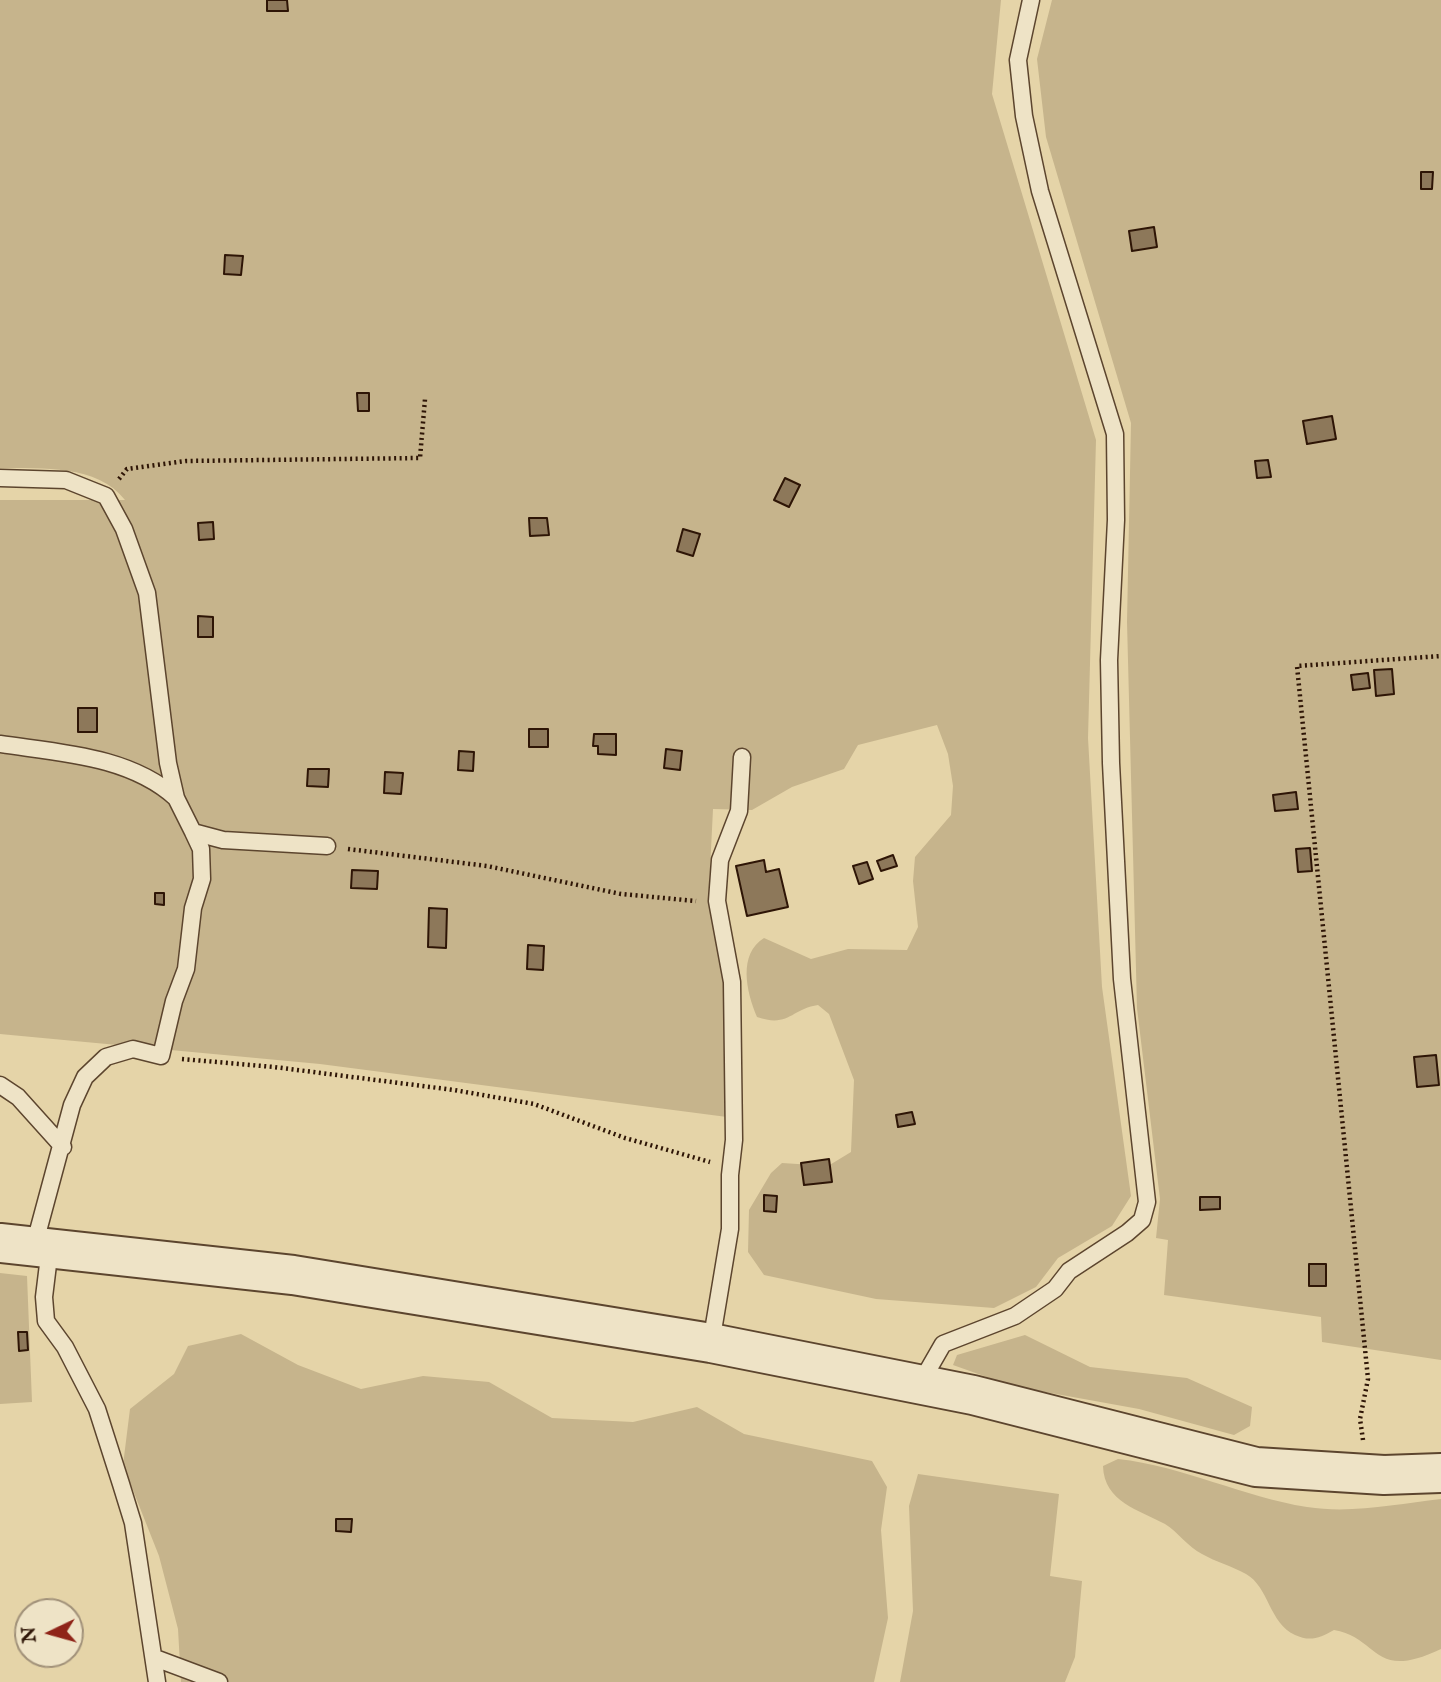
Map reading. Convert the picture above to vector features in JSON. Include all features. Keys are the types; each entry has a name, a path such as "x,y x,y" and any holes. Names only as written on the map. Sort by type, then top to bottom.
{"street":[{"path":"28,1246 293,1275 711,1343 973,1395 1256,1467 1368,1474 1441,1473"}],"lane":[{"path":"920,1384 943,1344 1015,1316 1055,1289 1069,1271 1106,1244 1127,1234 1142,1220 1147,1202 1122,979 1111,763 1109,660 1116,520 1115,434 1040,191 1024,116 1018,60 1031,0"},
{"path":"0,478 66,480 106,496 124,529 146,593 168,763 176,799 201,849 202,879 193,908 186,970 174,1001 161,1056 133,1049 106,1057 85,1077 72,1105 63,1147 28,1246 44,1297 46,1321 65,1347 101,1421 134,1523 157,1682"},
{"path":"0,744 82,756 142,774 157,781 176,799"},
{"path":"711,1343 730,1229 730,1175 734,1140 735,1045 732,982 718,901 720,860 739,811 742,757"},
{"path":"193,832 223,840 327,846"},
{"path":"0,1085 18,1097 63,1147"},
{"path":"155,1658 219,1682"}],"path":[{"path":"106,496 127,469 186,461 420,458 425,399"},
{"path":"1368,1474 1360,1419 1368,1379 1297,666 1441,656"},
{"path":"327,846 487,866 621,894 718,901"},
{"path":"161,1056 413,1085 534,1104 625,1138 709,1161 730,1175"}],"shaded area":[{"path":"0,0 1001,0 992,94 1096,440 1088,738 1102,987 1131,1196 1112,1226 1058,1258 1036,1287 994,1308 876,1299 764,1275 748,1252 749,1210 771,1173 782,1163 828,1166 851,1152 854,1080 829,1014 818,1005 783,1019 768,1020 757,1017 748,985 747,963 750,953 764,938 811,959 848,949 907,950 918,927 913,881 915,857 951,815 953,786 948,754 937,725 858,745 844,769 792,787 752,810 713,809 709,890 726,982 727,1117 320,1064 0,1034 0,500 125,500 113,488 84,474 51,469 0,468"},
{"path":"1052,0 1441,0 1441,1360 1322,1342 1321,1317 1164,1295 1168,1240 1156,1238 1160,1199 1137,1008 1127,622 1131,423 1046,137 1037,59"},
{"path":"0,1273 27,1276 32,1402 0,1404"},
{"path":"241,1334 298,1365 361,1389 423,1376 489,1382 552,1418 633,1422 697,1407 744,1434 872,1461 887,1487 881,1530 888,1618 874,1682 181,1682 178,1629 159,1556 123,1465 130,1409 174,1374 188,1346"},
{"path":"1025,1335 1090,1367 1187,1378 1252,1407 1250,1426 1234,1435 1139,1409 1012,1386 953,1365 957,1355"},
{"path":"1118,1459 1166,1468 1307,1507 1357,1509 1441,1499 1441,1649 1418,1658 1389,1660 1349,1634 1334,1630 1315,1638 1295,1635 1286,1629 1274,1614 1254,1580 1241,1571 1197,1551 1165,1524 1134,1509 1116,1496 1109,1488 1103,1466"},
{"path":"918,1474 1059,1494 1050,1576 1082,1581 1075,1657 1065,1682 900,1682 913,1611 909,1506"}],"building":[{"path":"267,0 287,0 288,11 267,11"},
{"path":"1421,172 1433,172 1432,189 1421,189"},
{"path":"1154,227 1157,247 1132,251 1129,231"},
{"path":"225,255 243,256 241,275 224,274"},
{"path":"357,393 369,393 369,411 358,411"},
{"path":"1332,416 1336,439 1307,444 1303,421"},
{"path":"1268,460 1271,477 1257,478 1255,461"},
{"path":"785,478 800,485 789,507 774,500"},
{"path":"529,518 547,518 549,535 530,536"},
{"path":"213,522 214,539 199,540 198,523"},
{"path":"683,529 700,534 693,556 677,551"},
{"path":"198,616 213,617 213,637 198,637"},
{"path":"1392,669 1394,694 1376,696 1374,670"},
{"path":"1368,673 1370,688 1353,690 1351,675"},
{"path":"78,708 97,708 97,732 78,732"},
{"path":"529,729 548,729 548,747 529,747"},
{"path":"594,734 616,734 616,755 598,754 598,746 593,746"},
{"path":"666,749 682,751 680,770 664,768"},
{"path":"459,751 474,752 473,771 458,770"},
{"path":"308,769 329,769 328,787 307,786"},
{"path":"385,772 403,773 401,794 384,793"},
{"path":"1296,792 1298,809 1275,811 1273,795"},
{"path":"1310,848 1312,871 1298,872 1296,849"},
{"path":"893,855 897,866 881,871 877,861"},
{"path":"764,860 766,872 779,869 788,907 747,916 736,866"},
{"path":"867,862 873,879 859,884 853,866"},
{"path":"352,870 378,871 377,889 351,888"},
{"path":"155,893 164,893 164,905 155,904"},
{"path":"429,908 447,909 446,948 428,947"},
{"path":"528,945 544,946 543,970 527,969"},
{"path":"1436,1055 1439,1085 1417,1087 1414,1057"},
{"path":"912,1112 915,1124 898,1127 896,1115"},
{"path":"829,1159 832,1182 804,1185 801,1163"},
{"path":"764,1195 777,1196 776,1212 764,1211"},
{"path":"1200,1197 1220,1197 1220,1209 1200,1210"},
{"path":"1309,1264 1326,1264 1326,1286 1309,1286"},
{"path":"18,1332 27,1332 28,1350 19,1351"},
{"path":"336,1519 352,1519 351,1532 336,1531"}]}
